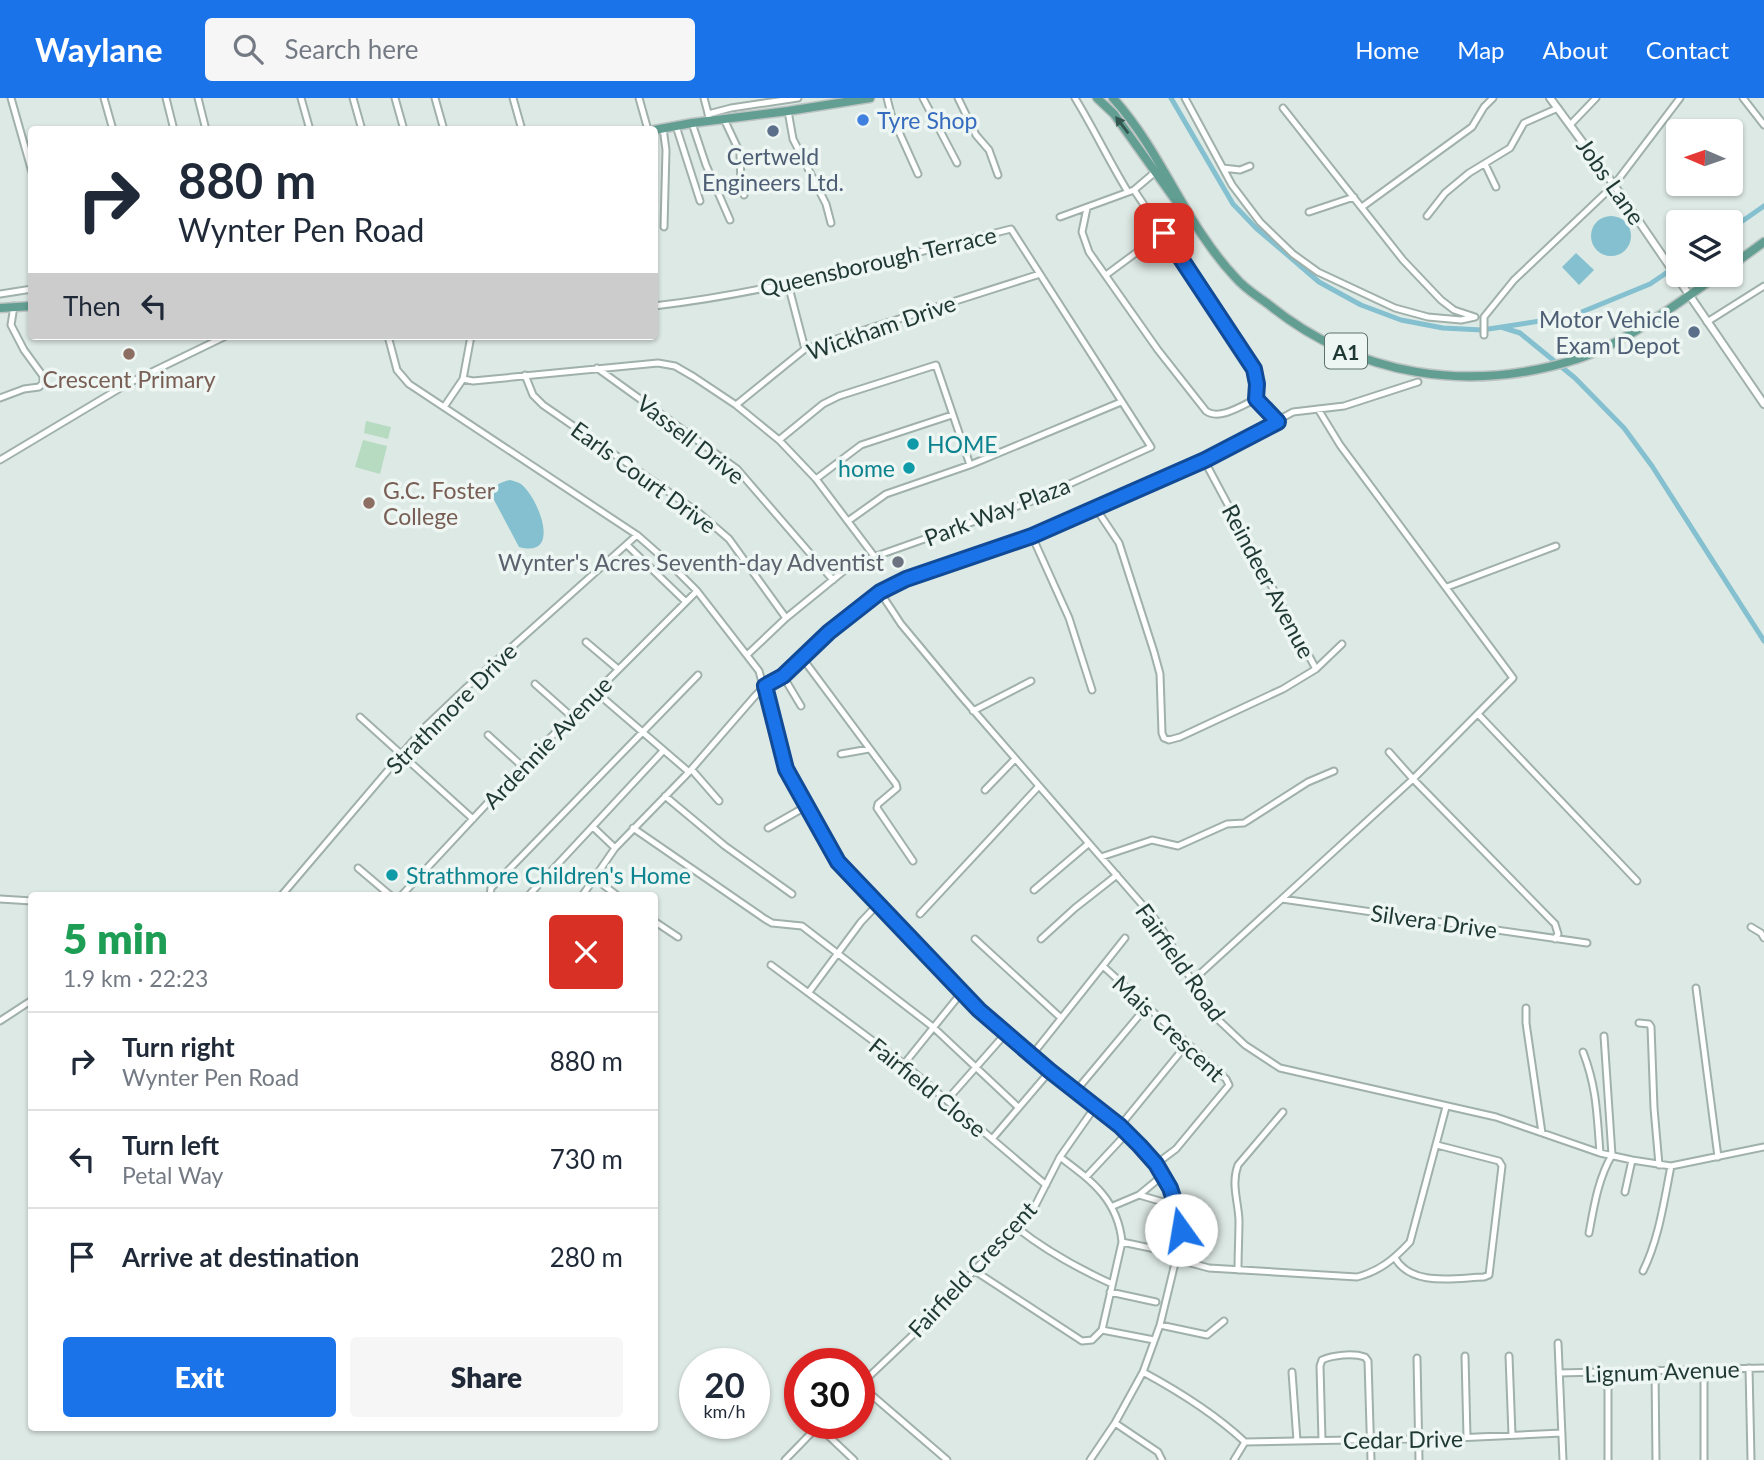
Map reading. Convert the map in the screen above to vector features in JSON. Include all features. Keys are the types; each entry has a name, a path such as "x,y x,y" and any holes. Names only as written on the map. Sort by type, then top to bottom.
{"main road":[{"path":"659,129 709,117 724,119 870,98"},
{"name":"A1","path":"1097,98 1114,114 1154,173 1191,219"},
{"name":"A1","path":"1113,98 1130,117 1207,245 1237,280 1296,326 1332,346 1378,363 1423,375 1450,377 1511,374 1579,359 1611,344 1701,287"},
{"path":"1743,258 1764,243"},
{"path":"0,308 28,306"}],"street":[{"path":"11,98 28,159"},
{"path":"104,98 112,126"},
{"path":"166,98 173,126"},
{"path":"198,98 205,126"},
{"path":"301,98 309,126"},
{"path":"354,98 361,126"},
{"path":"395,98 403,126"},
{"path":"435,98 443,126"},
{"path":"513,98 521,126"},
{"path":"639,98 647,126"},
{"path":"704,98 709,117 730,108 798,98"},
{"path":"887,98 891,114 918,174"},
{"path":"923,98 957,163"},
{"path":"958,98 976,135 989,150 998,174"},
{"path":"1075,98 1131,191 1164,233 1254,369 1256,399 1278,422"},
{"path":"1185,98 1232,185 1261,222 1293,254 1318,272 1395,308 1428,317 1461,320 1475,317"},
{"path":"1362,207 1472,127 1493,98"},
{"name":"Jobs Lane","path":"1550,98 1614,185 1764,404"},
{"path":"1571,124 1596,98"},
{"path":"1484,335 1484,319 1514,280 1614,185 1680,98"},
{"path":"1743,98 1764,125"},
{"path":"1283,108 1403,260 1441,300 1454,310 1484,319"},
{"path":"1427,216 1445,193 1469,173 1510,148 1524,122 1558,108"},
{"path":"788,111 793,139 826,204 831,223"},
{"path":"724,119 740,153 744,195"},
{"path":"692,123 706,165 730,220"},
{"path":"676,126 700,201"},
{"path":"659,129 666,150 664,227"},
{"path":"1485,164 1496,187"},
{"path":"1223,168 1240,170 1250,166"},
{"path":"1060,218 1131,191 1154,173"},
{"path":"1309,212 1354,197"},
{"path":"1087,208 1082,225 1083,240 1158,350 1210,414 1218,415 1256,399"},
{"name":"Queensborough Terrace","path":"658,306 788,284 1011,229 1151,447"},
{"path":"1106,275 1164,233"},
{"name":"Wickham Drive","path":"736,405 805,349 1040,274"},
{"path":"788,284 805,349"},
{"path":"1707,322 1764,286"},
{"path":"0,294 28,290"},
{"path":"0,398 24,389 39,387 43,383 43,376 24,350 11,325 14,306"},
{"path":"0,460 127,384 218,340"},
{"path":"389,340 397,370 409,384 637,535 697,591 760,671 786,769 838,862 962,992 1050,1071 1120,1126 1156,1164 1177,1206 1181,1230 1176,1259 1160,1325 1143,1372 1115,1423 1090,1460"},
{"path":"444,407 463,379 470,340"},
{"path":"463,379 473,381 666,363 694,377 736,405 779,440 816,480 874,556"},
{"path":"779,440 823,404 839,396 936,365 970,465"},
{"name":"Vassell Drive","path":"597,368 737,469 833,580"},
{"name":"Earls Court Drive","path":"525,375 533,395 543,405 689,505 729,539 786,618"},
{"path":"585,892 615,848 691,771 765,686 783,676 829,632 880,592 906,579 1032,536 1205,460 1293,412 1344,406 1418,382"},
{"path":"848,521 886,494 970,465 1121,402"},
{"path":"1191,982 1413,779 1514,678 1340,445 1318,409"},
{"path":"816,480 861,445 952,415"},
{"name":"Park Way Plaza","path":"747,655 786,618 851,565 1032,501 1151,447"},
{"name":"Reindeer Avenue","path":"1095,507 1119,544 1154,652 1160,674 1160,723 1164,738 1169,740 1181,737 1283,689 1316,669 1205,460"},
{"name":"Strathmore Drive","path":"284,892 402,753 467,687 637,535"},
{"path":"1032,536 1069,618 1092,690"},
{"path":"627,545 685,601"},
{"path":"1447,587 1556,546"},
{"name":"Ardennie Avenue","path":"405,892 522,766 697,591"},
{"name":"Fairfield Road","path":"880,592 901,624 973,711 1159,924 1210,1012 1245,1045 1280,1068 1496,1117 1600,1153 1659,1165 1671,1166 1764,1147"},
{"path":"586,642 618,669"},
{"path":"1316,669 1342,644"},
{"path":"803,659 896,784 897,788 877,807 913,861"},
{"path":"490,892 491,888 698,675"},
{"path":"783,676 801,706"},
{"path":"973,711 1031,681"},
{"path":"535,684 571,716"},
{"path":"596,692 663,751 691,771 719,801"},
{"path":"1478,714 1637,881"},
{"path":"360,717 473,818"},
{"path":"488,735 522,766"},
{"path":"841,754 869,749"},
{"path":"532,892 663,751"},
{"path":"1389,751 1555,925 1558,934 1555,939"},
{"path":"985,790 1015,760"},
{"path":"1101,857 1152,839 1165,845 1178,846 1227,824 1244,822 1308,782 1334,771"},
{"path":"920,914 1039,786"},
{"path":"665,796 725,846 792,894"},
{"path":"768,828 805,807"},
{"path":"593,828 615,848"},
{"path":"633,828 765,919 772,923 802,926 933,1027 1018,1107"},
{"path":"1034,890 1088,844"},
{"path":"358,868 386,892"},
{"path":"1041,939 1117,875"},
{"path":"594,878 613,892"},
{"path":"0,899 28,901"},
{"name":"Silvera Drive","path":"1282,899 1587,943"},
{"path":"808,992 878,904"},
{"path":"658,924 678,937"},
{"path":"1751,927 1761,933 1764,939"},
{"path":"1032,1055 1125,938"},
{"path":"975,939 1061,1018"},
{"name":"Fairfield Close","path":"771,965 904,1064 1046,1185"},
{"name":"Mais Crescent","path":"1103,966 1226,1079 1229,1085 1175,1149 1156,1164"},
{"path":"1696,988 1718,1157"},
{"path":"904,1064 962,992"},
{"path":"0,1021 28,1003"},
{"path":"1075,1092 1147,1006"},
{"path":"1526,1008 1542,1133"},
{"path":"1639,1023 1651,1027 1659,1165"},
{"path":"947,1101 1007,1032"},
{"path":"1589,1233 1597,1189 1612,1155 1604,1036"},
{"path":"1120,1126 1187,1044"},
{"path":"1583,1052 1596,1094 1600,1153"},
{"path":"992,1139 1050,1071"},
{"name":"Fairfield Crescent","path":"875,1370 975,1271 1035,1206 1060,1157 1095,1107"},
{"path":"1176,1259 1209,1268 1357,1278 1372,1273 1395,1258 1410,1241 1446,1107"},
{"path":"1238,1270 1239,1218 1234,1191 1235,1173 1238,1165 1283,1112"},
{"path":"1086,1177 1127,1133"},
{"path":"1395,1258 1402,1270 1418,1277 1489,1275 1502,1166 1499,1161 1437,1145"},
{"path":"975,1271 1082,1341 1092,1340 1102,1330 1122,1242 1120,1229 1113,1206 1086,1177 1060,1157"},
{"path":"1625,1192 1632,1160"},
{"path":"1643,1272 1651,1257 1671,1166"},
{"path":"1113,1206 1139,1195 1156,1181"},
{"path":"1139,1195 1177,1206"},
{"path":"1016,1227 1075,1268 1112,1284"},
{"path":"1122,1242 1160,1250"},
{"path":"1110,1292 1156,1302"},
{"path":"1160,1325 1207,1335 1224,1321"},
{"path":"1102,1330 1154,1340"},
{"path":"1558,1343 1563,1460"},
{"path":"1322,1440 1322,1360 1359,1355 1365,1357 1368,1361 1371,1460"},
{"path":"1465,1356 1467,1437"},
{"path":"1509,1356 1512,1435"},
{"path":"1417,1359 1419,1460"},
{"path":"1749,1368 1751,1459"},
{"name":"Lignum Avenue","path":"1559,1373 1764,1368"},
{"path":"1704,1369 1704,1460"},
{"path":"1655,1370 1656,1460"},
{"path":"1143,1372 1204,1408 1245,1442 1234,1460"},
{"path":"1292,1372 1297,1441"},
{"path":"1608,1372 1608,1460"},
{"path":"875,1398 947,1460"},
{"path":"1115,1423 1158,1452 1162,1460"},
{"name":"Cedar Drive","path":"1245,1442 1562,1433"},
{"path":"785,1460 805,1439"},
{"path":"835,1439 855,1460"}],"green space":[{"path":"366,421 391,427 388,439 364,433"},
{"path":"363,440 387,446 380,474 355,467"}],"water":[{"path":"1611,216 1625,222 1631,236 1625,250 1611,256 1597,250 1591,236 1597,222"},
{"path":"1576,253 1594,270 1579,285 1562,267"},
{"path":"510,480 521,484 528,491 543,525 540,544 532,548 519,547 493,498 497,485"}],"waterway":[{"path":"1171,98 1233,204 1256,228 1319,282 1361,305 1401,320 1443,328 1482,330 1572,316 1650,284 1666,273"},
{"path":"1743,221 1764,206"},
{"path":"1501,327 1520,333 1575,378 1624,428 1652,466 1764,641"}],"place":[{"name":"Tyre Shop","path":"863,120"},
{"name":"Certweld Engineers Ltd.","path":"773,131"},
{"name":"Motor Vehicle Exam Depot","path":"1694,332"},
{"name":"Crescent Primary","path":"129,354"},
{"name":"HOME","path":"913,444"},
{"name":"home","path":"909,468"},
{"name":"G.C. Foster College","path":"369,503"},
{"name":"Wynter's Acres Seventh-day Adventist","path":"898,562"},
{"name":"Strathmore Children's Home","path":"392,875"}],"route":[{"path":"1164,233 1254,369 1256,399 1278,422 1205,460 1032,536 906,579 880,592 829,632 783,676 765,686 786,769 838,862 979,1010 1120,1126 1140,1146 1156,1164 1170,1188 1177,1206 1181,1230"}]}
